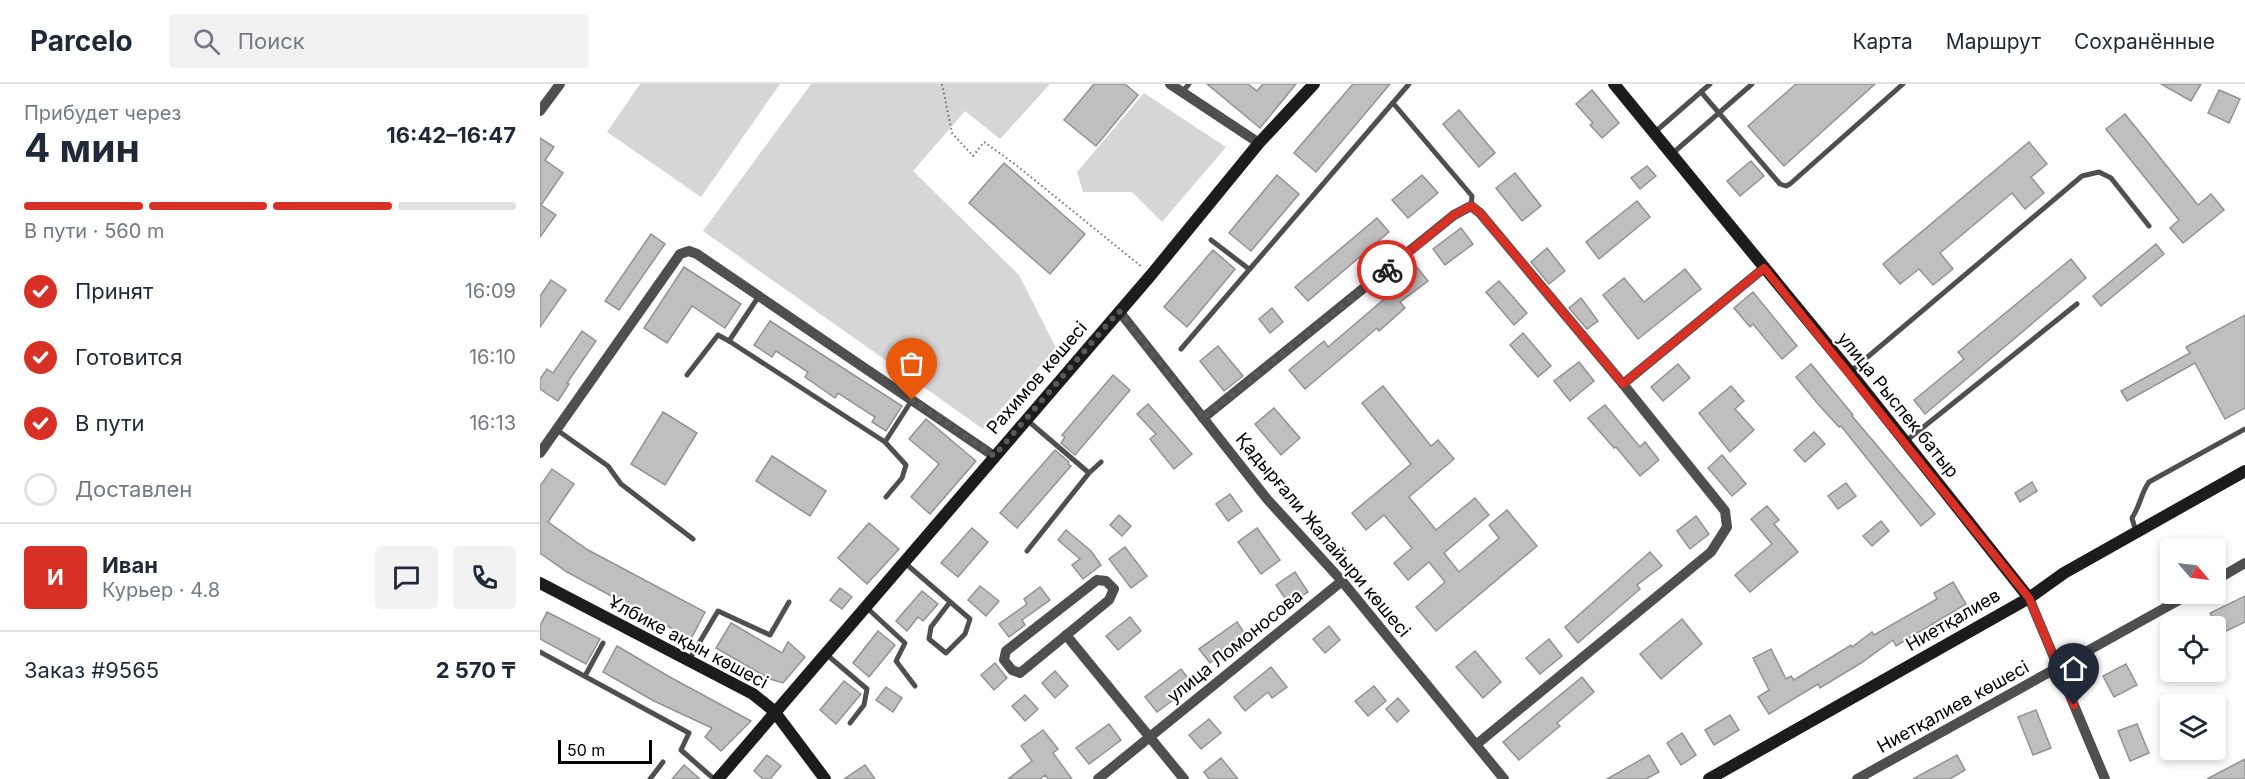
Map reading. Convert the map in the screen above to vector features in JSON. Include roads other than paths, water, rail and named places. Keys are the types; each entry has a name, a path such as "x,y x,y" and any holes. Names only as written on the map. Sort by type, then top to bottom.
{"street":[{"path":"540,111 560,84"},
{"path":"1170,84 1186,88 1259,143"},
{"name":"Рахимов көшесі","path":"716,779 1151,275 1259,143 1314,84"},
{"name":"улица Рыспек батыр","path":"1614,84 1850,372 2029,598 2105,779"},
{"path":"1203,418 1454,215 1471,206 1480,213 1623,384 1725,511 1727,527 1712,552 1477,744"},
{"path":"540,453 680,254 689,251 697,254 994,456"},
{"path":"1623,384 1764,268"},
{"name":"Қадырғали Жалайыри көшесі","path":"1119,311 1268,500 1342,581 1504,779"},
{"name":"Ниетқалиев","path":"1709,779 2029,598 2064,573 2245,471"},
{"path":"2226,574 2245,563"},
{"path":"1097,579 1106,581 1114,589 1109,600 1066,635 1020,673 1012,669 1004,660 1006,651 1097,579"},
{"name":"улица Ломоносова","path":"1098,779 1342,581"},
{"name":"Ұлбике ақын көшесі","path":"540,583 753,694 774,711 825,779"},
{"name":"Ниетқалиев көшесі","path":"1857,779 2172,604"},
{"path":"1066,635 1184,779"}],"lane":[{"path":"1181,349 1409,84"},
{"path":"1654,133 1710,84"},
{"path":"1671,154 1752,84"},
{"path":"1701,92 1780,184 1786,186 1903,84"},
{"path":"1393,103 1472,196 1471,206"},
{"path":"1850,372 2082,176 2099,172 2111,178 2149,226"},
{"path":"1211,240 1249,269"},
{"path":"729,341 759,296"},
{"path":"1905,442 2078,303"},
{"path":"687,375 718,335 729,341 885,442 906,465 902,478 886,497"},
{"path":"885,442 912,400"},
{"path":"1027,420 1089,473"},
{"path":"2136,532 2132,518 2139,507 2143,490 2150,482 2245,429"},
{"path":"556,430 608,466 621,484 693,539"},
{"path":"1028,551 1089,473 1101,462"},
{"path":"903,562 970,619 964,634 946,653 928,639 931,627 950,602"},
{"path":"688,660 718,611 770,635 789,602"},
{"path":"865,606 905,643 896,661 915,686"},
{"path":"585,676 603,643"},
{"path":"540,652 689,733 681,750 716,779"},
{"path":"825,653 867,689 864,705 850,723"},
{"path":"650,779 663,762"}]}
